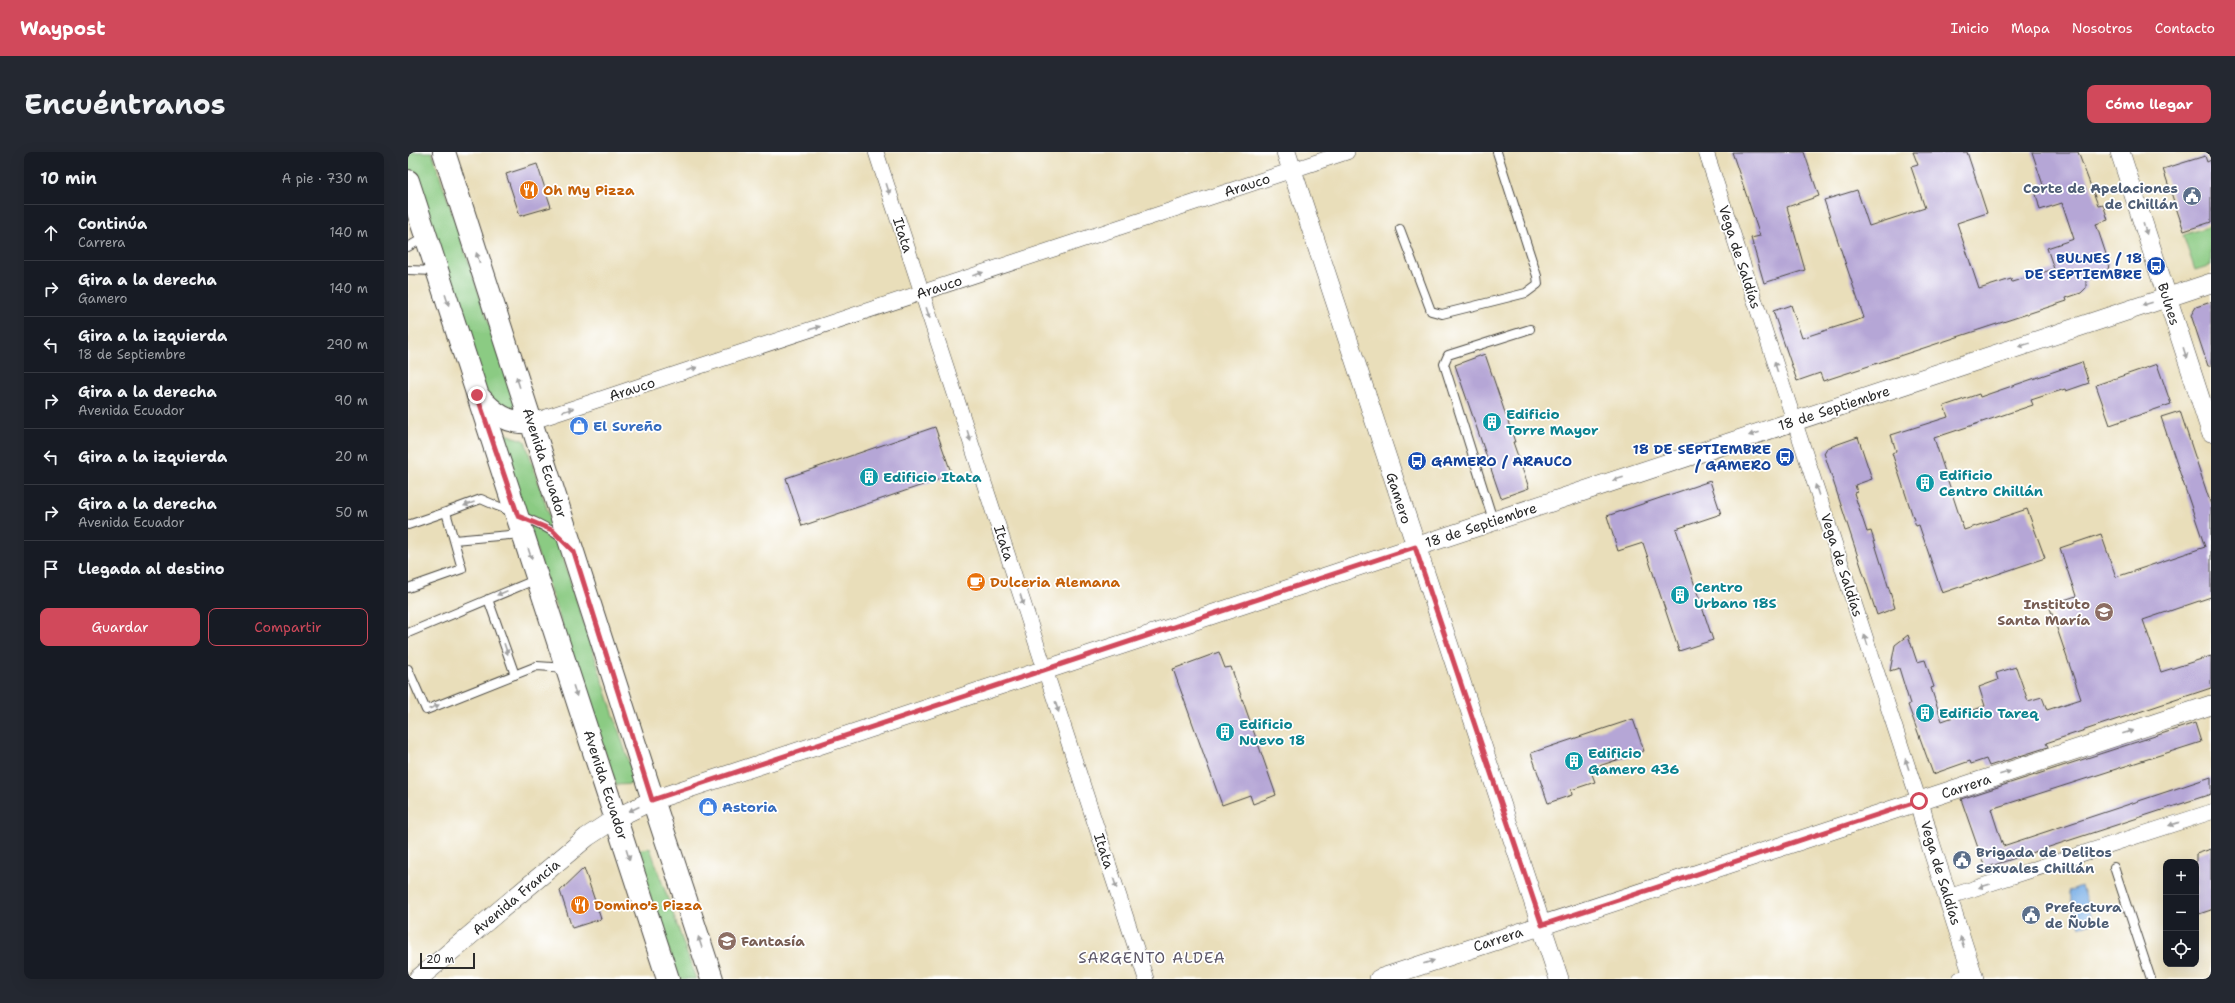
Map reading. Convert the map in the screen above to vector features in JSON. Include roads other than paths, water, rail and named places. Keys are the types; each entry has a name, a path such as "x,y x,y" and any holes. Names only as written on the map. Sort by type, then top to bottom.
{"main road":[{"name":"Avenida Ecuador","path":"444,152 574,552 652,800 712,979"},
{"name":"Avenida Ecuador","path":"408,181 417,241 437,271 668,979"},
{"path":"477,395 490,408 508,420 519,423 531,422"}],"street":[{"name":"Itata","path":"876,152 1146,979"},
{"name":"Gamero","path":"1286,152 1415,547 1559,979"},
{"name":"Arauco","path":"531,422 1347,152"},
{"name":"Vega de Saldías","path":"1706,152 1919,801 1924,825 1948,897 1969,978"},
{"name":"Bulnes","path":"2120,152 2211,432"},
{"name":"18 de Septiembre","path":"616,818 652,800 2211,283"},
{"name":"Carrera","path":"1379,979 2211,705"},
{"path":"1948,897 2211,812"},
{"name":"Avenida Francia","path":"418,979 587,837 616,818"}],"lane":[{"path":"1400,229 1431,311 1442,314 1526,293 1532,290 1538,284 1537,276 1497,152"},
{"path":"408,270 437,271"},
{"path":"1493,520 1444,364 1448,355 1530,329"},
{"path":"408,525 482,500 520,525"},
{"path":"408,588 462,569 446,512"},
{"path":"454,540 520,525 552,530 574,552"},
{"path":"408,633 538,578"},
{"path":"488,599 515,675"},
{"path":"408,669 426,710 537,666 567,669"},
{"path":"2114,867 2151,979"}],"water":[{"path":"2081,886 2094,922 2080,927 2068,891"}],"place":[{"name":"Oh My Pizza","path":"529,190"},
{"name":"Corte de Apelaciones de Chillán","path":"2192,196"},
{"name":"BULNES / 18 DE SEPTIEMBRE","path":"2156,266"},
{"name":"Edificio Torre Mayor","path":"1492,422"},
{"name":"El Sureño","path":"579,426"},
{"name":"18 DE SEPTIEMBRE / GAMERO","path":"1785,457"},
{"name":"GAMERO / ARAUCO","path":"1417,461"},
{"name":"Edificio Itata","path":"869,477"},
{"name":"Edificio Centro Chillán","path":"1925,483"},
{"name":"Dulceria Alemana","path":"976,582"},
{"name":"Centro Urbano 18S","path":"1680,595"},
{"name":"Instituto Santa María","path":"2104,612"},
{"name":"Edificio Tareq","path":"1925,713"},
{"name":"Edificio Nuevo 18","path":"1225,732"},
{"name":"Edificio Gamero 436","path":"1574,761"},
{"name":"Astoria","path":"708,807"},
{"name":"Brigada de Delitos Sexuales Chillán","path":"1962,860"},
{"name":"Domino's Pizza","path":"580,905"},
{"name":"Prefectura de Ñuble","path":"2031,915"},
{"name":"Fantasía","path":"727,941"}],"district":[{"name":"SARGENTO ALDEA","path":"1152,958"}]}
